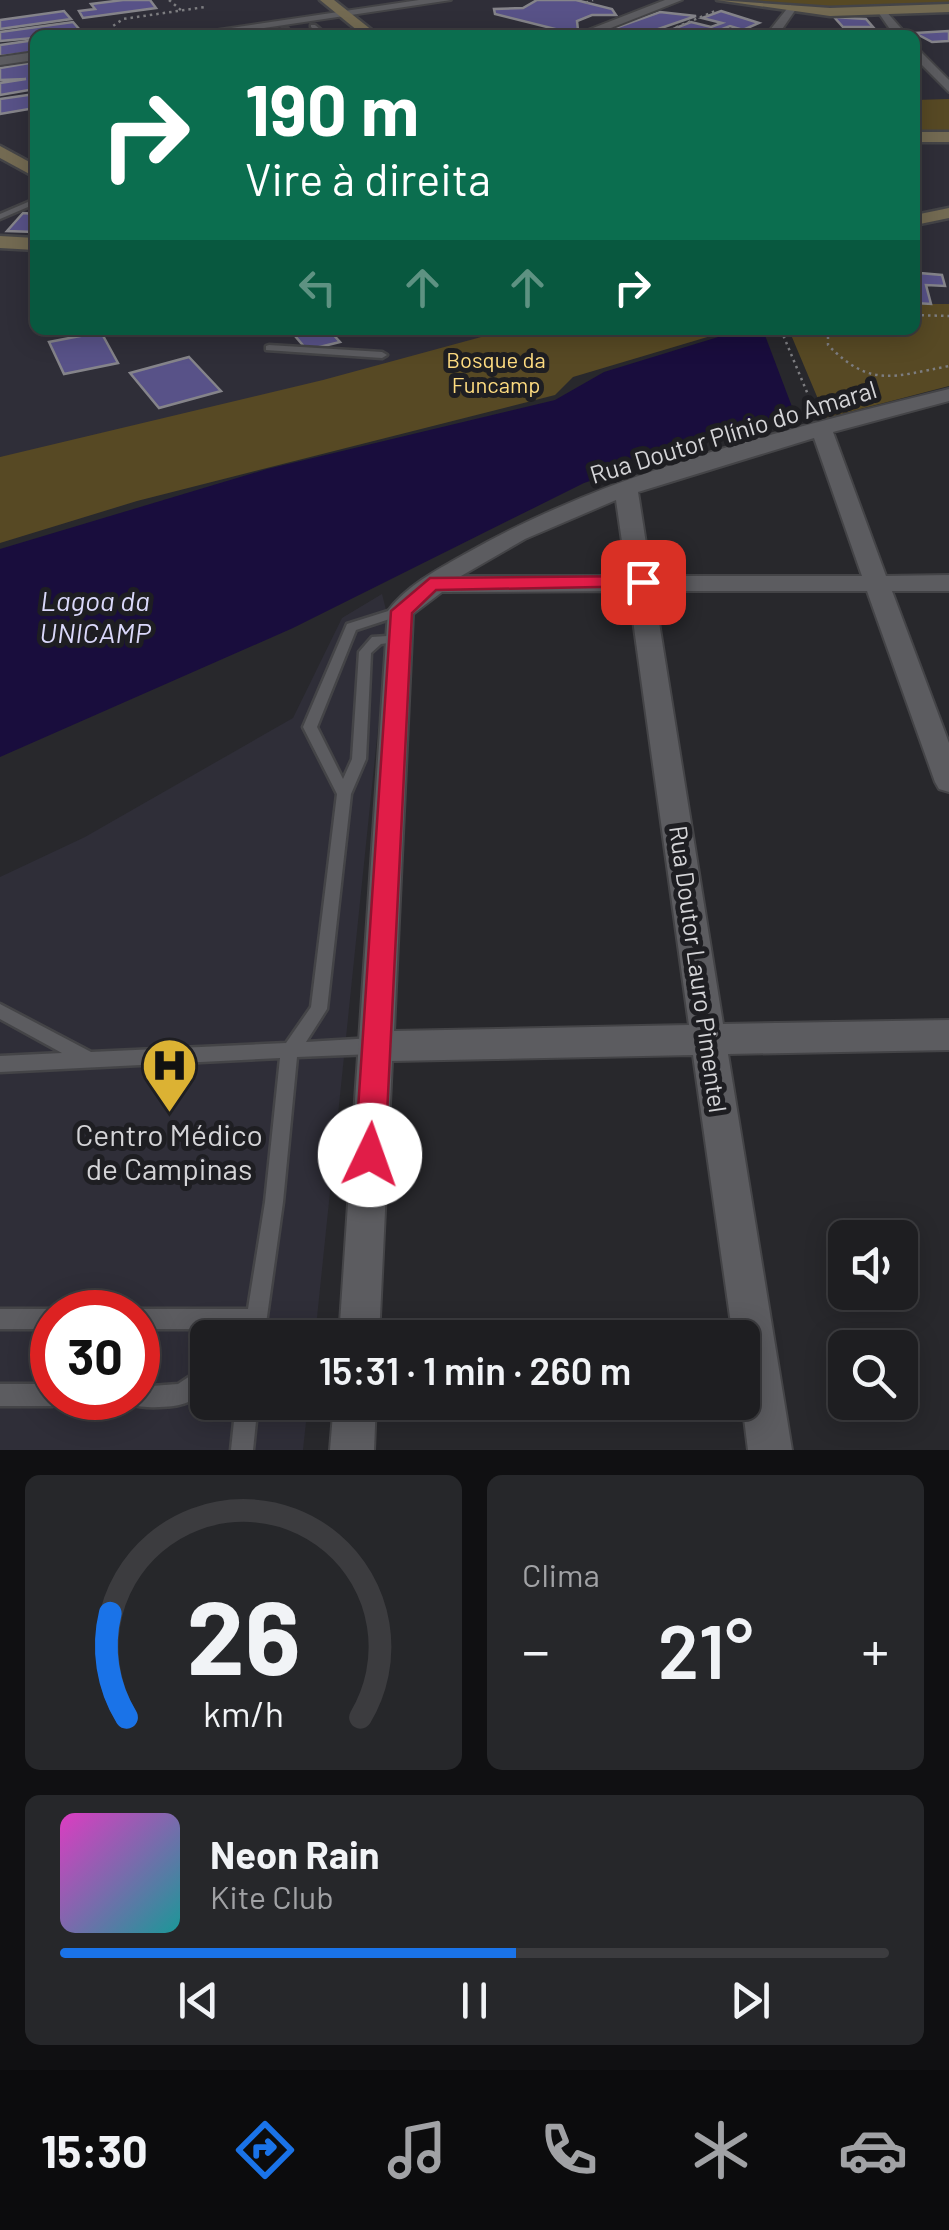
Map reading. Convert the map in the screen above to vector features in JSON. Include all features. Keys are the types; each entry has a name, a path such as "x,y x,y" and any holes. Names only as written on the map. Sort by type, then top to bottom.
{"street":[{"path":"326,0 365,30"},
{"path":"226,30 445,0"},
{"path":"595,30 676,0"},
{"path":"728,1 790,9 880,12 949,8"},
{"path":"775,30 790,9"},
{"path":"880,12 896,30"},
{"path":"920,56 949,88"},
{"path":"0,61 30,57"},
{"path":"920,137 949,137"},
{"path":"3,154 30,169"},
{"path":"920,219 949,212"},
{"path":"0,242 30,244"},
{"name":"Rua Doutor Plínio do Amaral","path":"399,625 430,584 506,539 626,489 949,396"},
{"path":"822,430 949,782"},
{"name":"Rua Doutor Lauro Pimentel","path":"626,489 643,582 770,1450"},
{"path":"430,584 949,583"},
{"path":"360,1320 399,625"},
{"path":"376,1046 949,1035"},
{"path":"352,1450 354,1420"}],"lane":[{"path":"313,26 318,30"},
{"path":"0,217 30,203"},
{"path":"269,348 382,355"},
{"path":"344,794 311,736 310,718 350,627 399,625"},
{"path":"256,1320 274,1202 289,1054 320,1008 344,794 359,758 365,652 399,625"},
{"path":"0,1011 86,1058"},
{"path":"0,1064 86,1058 289,1054 315,1046 376,1046"},
{"path":"0,1319 30,1319"},
{"path":"160,1322 190,1325"},
{"path":"160,1396 182,1394 190,1388"},
{"path":"0,1395 30,1395"},
{"path":"242,1450 245,1420"}],"path":[{"path":"169,0 182,11"},
{"path":"586,2 594,0"},
{"path":"676,30 728,1"},
{"path":"116,30 112,26 118,20 205,7"},
{"path":"920,315 949,316"},
{"path":"783,335 822,430"},
{"path":"828,335 828,344 866,377 888,380 949,366"}],"shaded area":[{"path":"0,0 731,0 949,7 949,304 920,304 920,30 30,30 30,335 688,335 0,457"},
{"name":"Centro Médico de Campinas","path":"382,594 389,622 317,1320 190,1320 190,1420 306,1420 303,1450 0,1450 0,877 85,837 293,718 342,618"}],"green space":[{"path":"731,0 949,0 949,7 843,11"},
{"path":"949,99 949,137 920,137 920,100"},
{"path":"920,304 949,304 949,386 826,418 791,335 920,335"},
{"name":"Bosque da Funcamp","path":"489,335 714,335 573,377 555,395 137,501 0,543 0,457 323,380"}],"water":[{"name":"Lagoa da UNICAMP","path":"725,335 765,335 794,412 584,483 293,628 0,757 0,549 267,469 555,400 604,372"}],"building":[{"path":"150,0 156,8 83,18 79,11 95,9 91,4"},
{"path":"537,0 576,0 612,9 616,15 592,15 577,21 578,30 559,30 495,14 494,9 523,8"},
{"path":"64,11 71,19 0,29 0,20"},
{"path":"721,11 759,23 743,30 730,26 720,30 673,29 691,22 711,27 722,23 702,18"},
{"path":"660,12 696,16 655,30 615,28"},
{"path":"834,17 866,19 873,27 843,27"},
{"path":"73,22 80,30 30,30 30,38 0,41 0,32"},
{"path":"949,31 949,41 932,42 920,33"},
{"path":"30,41 30,53 0,56 0,45"},
{"path":"30,63 30,90 0,95 0,83 26,79 0,80 0,68"},
{"path":"30,95 30,109 0,114 0,99"},
{"path":"23,213 30,214 30,232 7,231"},
{"path":"920,273 942,275 945,286 926,285 931,304 920,303"},
{"path":"103,335 118,363 64,374 49,342"},
{"path":"294,335 334,335 340,342 307,350"},
{"path":"189,357 221,391 159,408 130,373"}],"place":[{"name":"Centro Médico de Campinas","path":"169,1115"}],"route":[{"path":"370,1155 401,611 430,584 643,582"}]}
